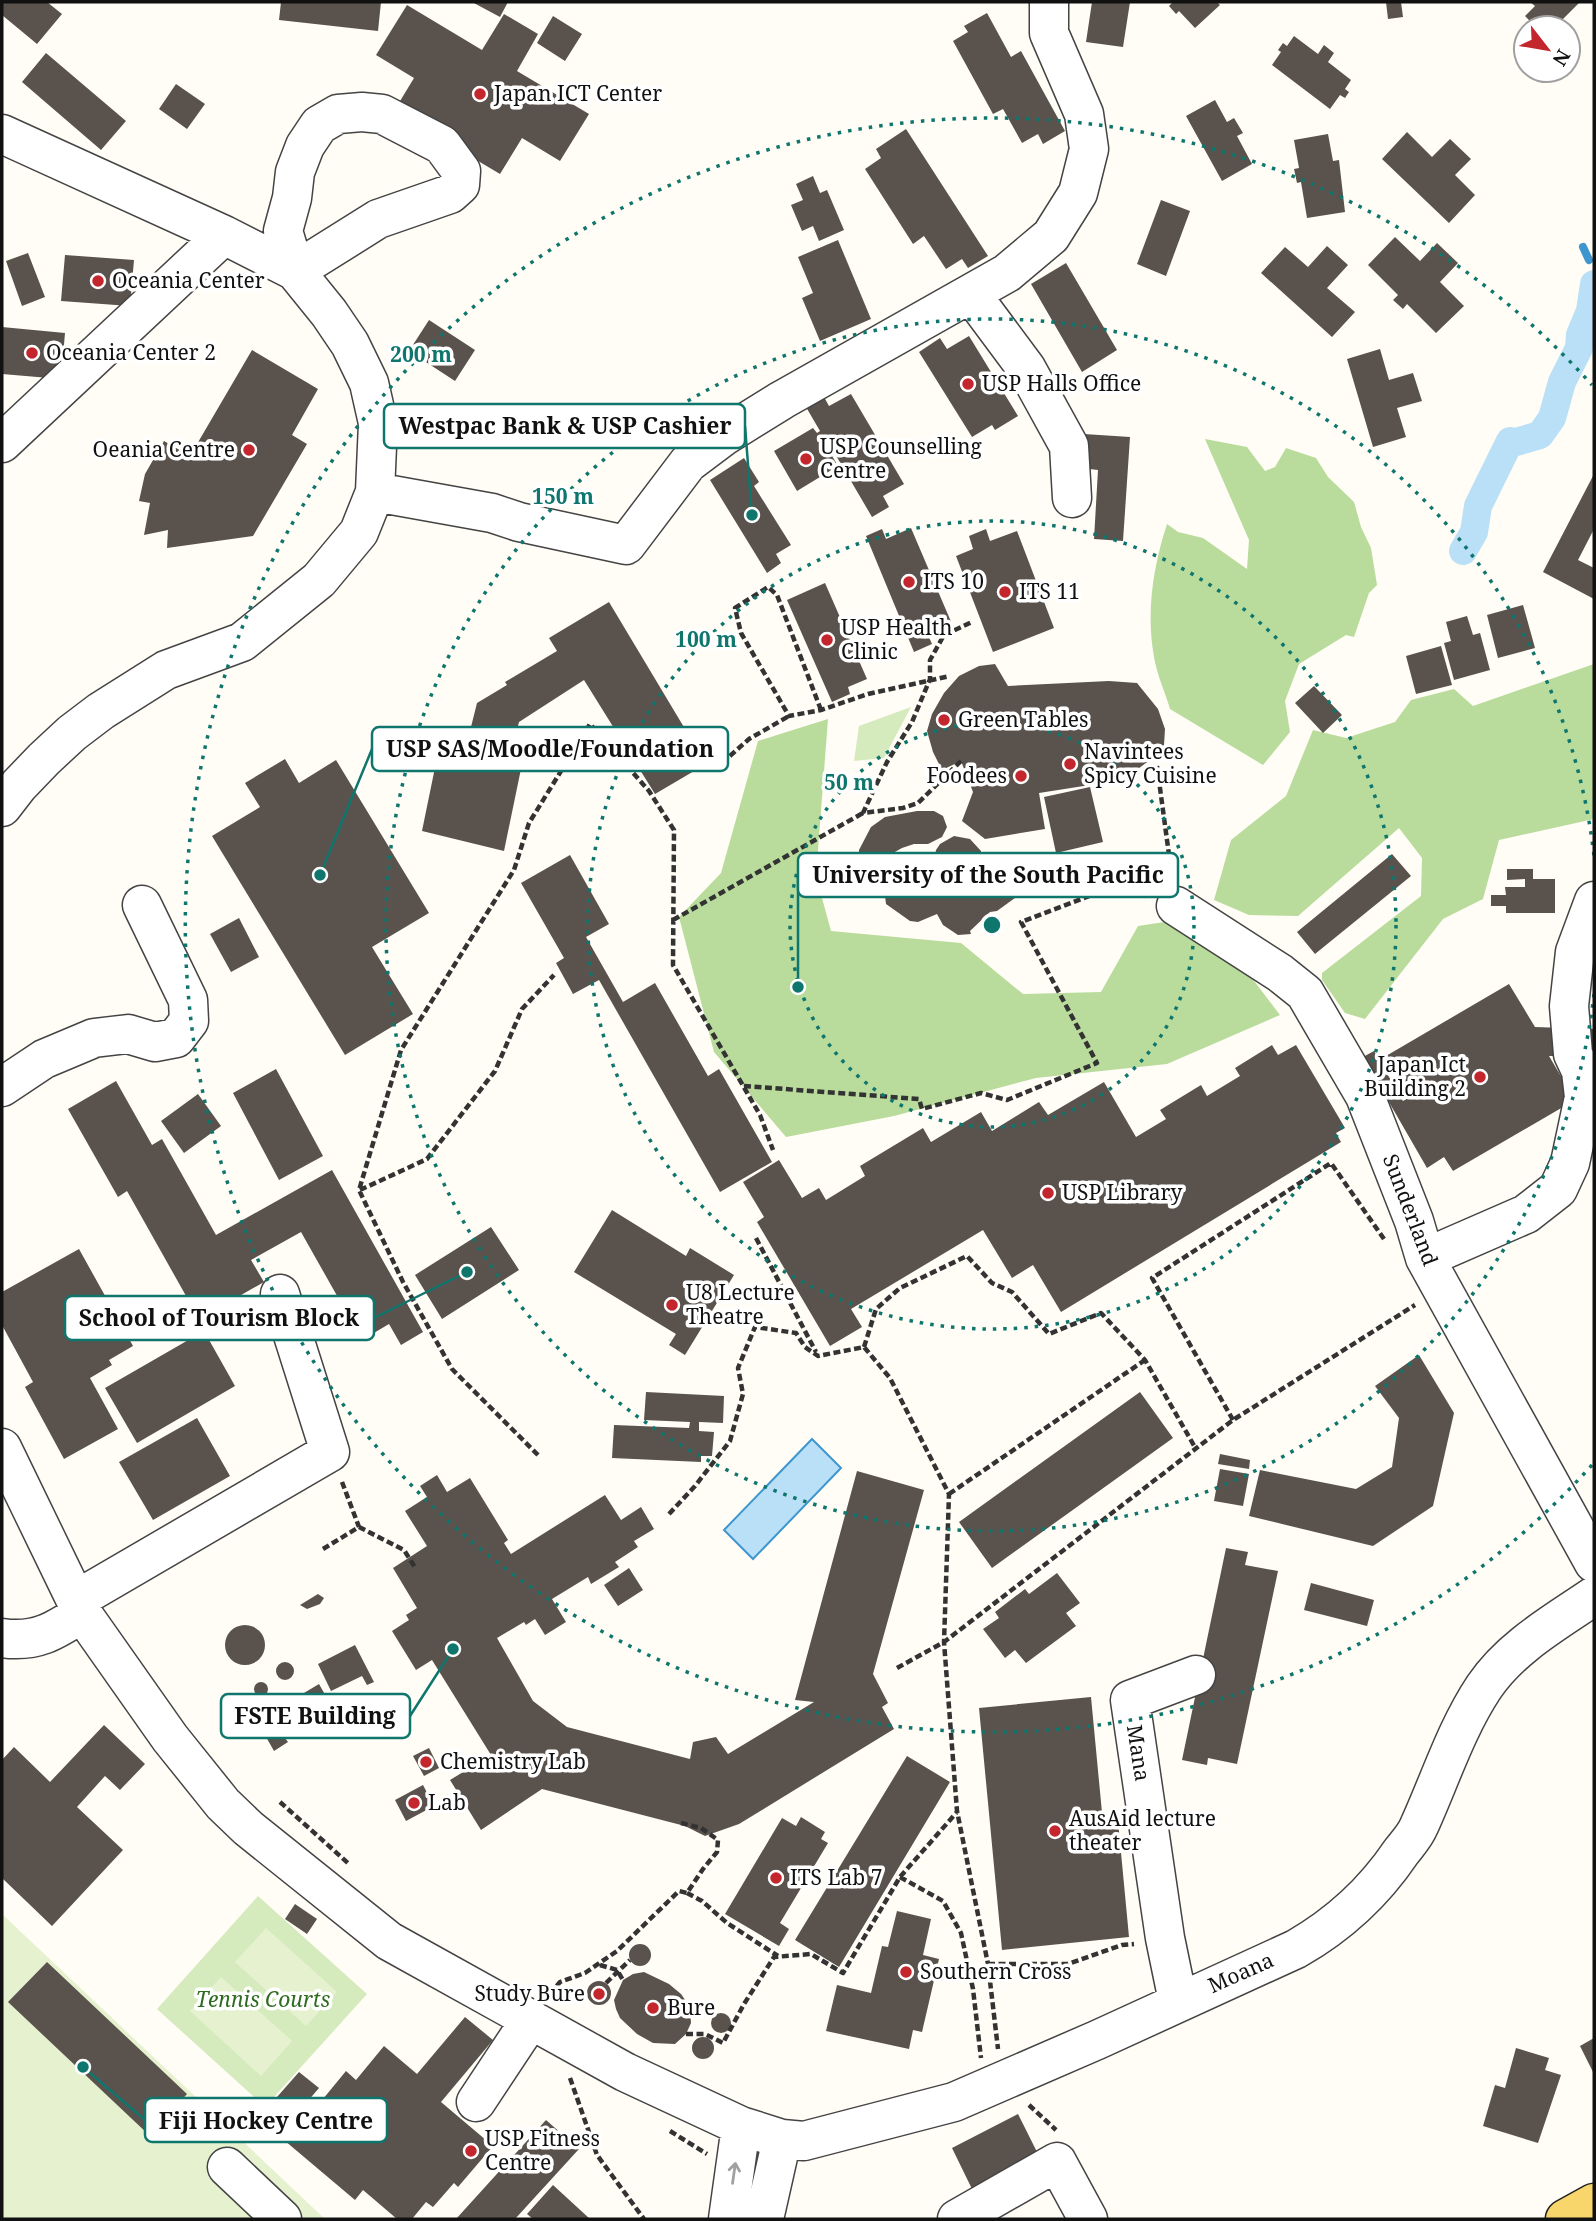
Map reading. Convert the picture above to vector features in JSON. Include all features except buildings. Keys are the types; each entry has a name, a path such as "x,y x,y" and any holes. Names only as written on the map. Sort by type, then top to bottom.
{"main road":[{"path":"1565,2219 1594,2203"}],"street":[{"path":"375,492 492,513 519,522 626,545 688,463 724,436 1007,272 1051,236 1078,193 1089,149 1084,114 1049,33 1049,2"},
{"path":"2,807 19,785 72,733 101,711 166,670 242,642 319,580 359,532 375,492 379,423 369,383 350,344 295,271 283,231 292,198 295,172 305,146 319,125 338,114 382,114 442,145 461,171 460,185 450,194 378,219 295,271"},
{"path":"2,134 224,235 295,271"},
{"path":"2,443 224,235"},
{"path":"971,294 1026,368 1069,446 1072,498"},
{"path":"1425,1258 1526,1214 1558,1189 1570,1163 1584,1097 1581,1071 1573,1054 1569,1006 1575,952 1594,901"},
{"path":"2,1087 44,1059 93,1038 128,1034 155,1042 176,1038 189,1021 188,1000 142,905"},
{"name":"Sunderland","path":"1176,906 1280,973 1305,993 1366,1096 1414,1221 1425,1258 1594,1563"},
{"path":"2,1638 20,1641 52,1633 79,1607 330,1452 280,1294"},
{"name":"Moana","path":"2,1448 79,1607 170,1738 223,1804 248,1828 389,1941 625,2072 741,2126 782,2139 804,2141 954,2102 1097,2040 1313,1939 1379,1882 1419,1829 1441,1774 1485,1686 1514,1653 1594,1596"},
{"name":"Mana","path":"1178,2001 1165,1938 1130,1700 1196,1675"},
{"path":"476,2102 531,2019"},
{"path":"727,2219 741,2126"},
{"path":"764,2219 782,2139"},
{"path":"957,2219 1057,2162 1088,2219"},
{"path":"227,2167 282,2219"}],"path":[{"path":"789,716 741,633 735,608 768,587 777,595 821,710"},
{"path":"863,813 887,762 912,722 930,679 930,660 944,635 972,622"},
{"path":"722,763 749,739 789,716 821,710 868,694 950,676"},
{"path":"538,1455 452,1369 403,1282 359,1190 401,1050 514,870 529,823 590,724 649,791 674,830 673,965 760,1115 773,1150"},
{"path":"673,919 863,813 903,808 918,803 961,761"},
{"path":"1062,863 1092,856 1114,887 1176,906"},
{"path":"744,1086 919,1099 922,1109 981,1093 1007,1100 1097,1063 1021,922 1114,887"},
{"path":"359,1190 427,1159 495,1071 522,1009 554,975"},
{"path":"1233,1420 1152,1278 1331,1163 1386,1242"},
{"path":"756,1238 818,1356"},
{"path":"864,1347 876,1309 900,1289 968,1256 992,1283 1012,1292 1049,1334 1101,1313 1145,1360 1196,1449"},
{"path":"897,1668 944,1642 1233,1420 1426,1298"},
{"path":"669,1514 730,1441 743,1394 738,1368 755,1327 796,1333 805,1347 818,1356 864,1347"},
{"path":"864,1347 890,1378 949,1494 944,1642 957,1811 988,1964 1000,2062 990,2085"},
{"path":"949,1494 1145,1360"},
{"path":"330,1452 359,1527 404,1550 416,1569"},
{"path":"323,1549 359,1527"},
{"path":"279,1802 352,1867"},
{"path":"686,2034 711,2035 723,2043 774,1957 811,1954 843,1973 900,1877 957,1811"},
{"path":"681,1823 701,1828 719,1840 717,1852 687,1893"},
{"path":"900,1877 943,1901 961,1933 973,1989 978,2042 990,2085"},
{"path":"531,2019 560,1982 599,1965 679,1891 702,1901 727,1923 780,1957"},
{"path":"988,1964 1068,1964 1122,1945 1165,1938"},
{"path":"606,1983 630,1960"},
{"path":"599,1965 617,1970 623,1980"},
{"path":"567,2067 597,2155 644,2219"},
{"path":"667,2130 712,2158"}],"green space":[{"path":"1205,439 1247,447 1265,471 1275,467 1286,448 1316,458 1328,477 1354,502 1361,527 1371,548 1377,585 1369,593 1354,637 1346,635 1299,664 1285,701 1290,732 1263,765 1170,709 1154,657 1152,590 1167,524 1178,532 1203,538 1247,569 1249,540"},
{"path":"1594,664 1594,819 1499,840 1483,899 1443,919 1365,1019 1345,1013 1322,980 1322,973 1421,896 1422,858 1399,828 1298,916 1249,915 1214,900 1231,840 1286,796 1313,730 1346,738 1395,722 1411,700 1454,689 1473,706"},
{"path":"911,707 884,758 854,761 859,726"},
{"path":"828,719 816,876 831,931 961,943 1023,994 1101,992 1138,926 1171,921 1245,969 1280,1015 1167,1064 1036,1078 894,1116 786,1137 714,1052 679,917 721,873 758,741"},
{"name":"Tennis Courts","path":"258,1896 367,1994 265,2107 157,2009"},
{"path":"2,1914 325,2219 2,2219"},
{"path":"266,1928 337,1992 306,2026 235,1962"},
{"path":"221,1977 292,2041 261,2076 190,2011"}],"water":[{"path":"812,1439 841,1468 753,1559 724,1530"}],"waterway":[{"path":"1583,247 1589,260"},
{"path":"1463,551 1474,532 1478,506 1510,441 1516,442 1540,435 1552,418 1562,382 1579,348 1580,335 1590,311 1594,284"}],"place":[{"name":"Japan ICT Center","path":"480,94"},
{"name":"Oceania Center","path":"98,281"},
{"name":"Oceania Center 2","path":"32,353"},
{"name":"USP Halls Office","path":"968,384"},
{"name":"Oeania Centre","path":"249,450"},
{"name":"USP Counselling Centre","path":"806,459"},
{"name":"Westpac Bank & USP Cashier","path":"752,515"},
{"name":"ITS 10","path":"909,582"},
{"name":"ITS 11","path":"1005,592"},
{"name":"USP Health Clinic","path":"827,640"},
{"name":"Green Tables","path":"944,720"},
{"name":"Navintees Spicy Cuisine","path":"1070,764"},
{"name":"Foodees","path":"1021,776"},
{"name":"USP SAS/Moodle/Foundation","path":"320,875"},
{"name":"University of the South Pacific","path":"798,987"},
{"name":"Japan Ict Building 2","path":"1480,1077"},
{"name":"USP Library","path":"1048,1193"},
{"name":"School of Tourism Block","path":"467,1272"},
{"name":"U8 Lecture Theatre","path":"672,1305"},
{"name":"FSTE Building","path":"453,1649"},
{"name":"Chemistry Lab","path":"426,1762"},
{"name":"Lab","path":"414,1803"},
{"name":"AusAid lecture theater","path":"1055,1831"},
{"name":"ITS Lab 7","path":"776,1878"},
{"name":"Southern Cross","path":"906,1972"},
{"name":"Study Bure","path":"599,1994"},
{"name":"Bure","path":"653,2008"},
{"name":"Fiji Hockey Centre","path":"83,2067"},
{"name":"USP Fitness Centre","path":"471,2151"}]}
